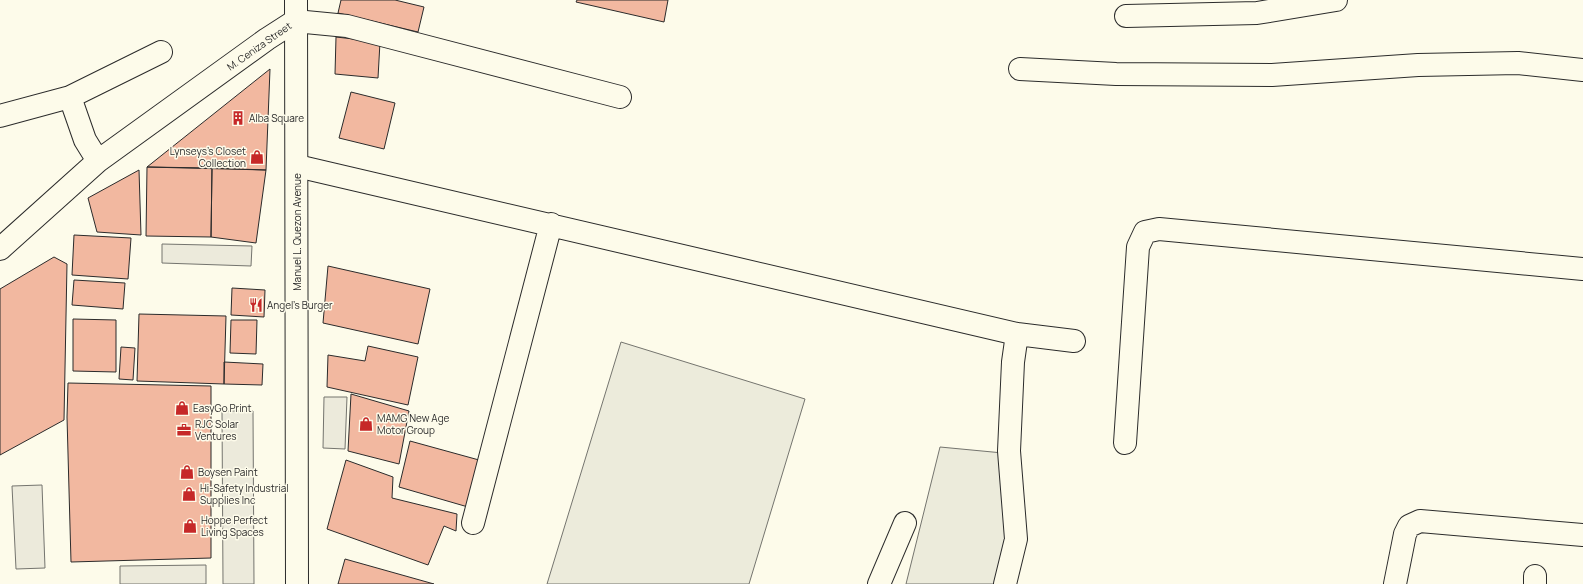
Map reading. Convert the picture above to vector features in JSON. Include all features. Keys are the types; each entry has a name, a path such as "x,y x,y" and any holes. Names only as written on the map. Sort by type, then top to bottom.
{"street":[{"path":"1126,16 1257,13 1336,0"},
{"name":"M. Ceniza Street","path":"0,249 98,161 267,39 296,10 348,26 620,97"},
{"name":"Manuel L. Quezon Avenue","path":"296,10 297,166 295,400 297,584"},
{"path":"0,116 70,97 161,52"},
{"path":"1020,69 1116,74 1272,75 1418,65 1518,63 1583,70"},
{"path":"70,97 85,140 98,161"},
{"path":"297,166 551,224 1017,334 1074,341"},
{"path":"473,523 551,224"},
{"path":"1125,442 1138,247 1145,232 1159,229 1583,269"},
{"path":"1005,584 1016,539 1009,451 1013,362 1017,334"},
{"path":"1395,584 1405,534 1409,526 1420,521 1583,535"},
{"path":"879,584 905,523"}],"shaded area":[{"path":"162,244 252,246 251,266 162,263"},
{"path":"621,342 805,399 749,584 547,584"},
{"path":"324,397 347,397 345,449 323,448"},
{"path":"222,411 253,411 254,584 223,584"},
{"path":"940,447 1003,453 1006,544 996,584 906,584"},
{"path":"42,485 45,568 16,569 12,486"},
{"path":"206,565 206,584 120,584 120,566"}],"building":[{"path":"341,0 395,0 424,7 418,32 338,13"},
{"path":"577,0 668,0 664,22 576,2"},
{"path":"336,37 380,42 378,78 335,74"},
{"name":"Alba Square","path":"270,69 266,170 147,167"},
{"path":"351,92 395,103 384,149 339,138"},
{"path":"147,167 212,168 211,237 146,236"},
{"path":"212,168 266,170 256,243 211,237"},
{"path":"139,170 141,235 97,232 88,198"},
{"path":"74,235 131,238 128,279 72,275"},
{"path":"54,257 67,264 64,420 0,455 0,289"},
{"path":"328,266 430,289 418,344 323,323"},
{"path":"74,280 125,283 123,309 72,305"},
{"path":"232,288 265,290 264,317 231,315"},
{"path":"139,314 226,316 224,384 137,381"},
{"path":"73,319 116,320 116,372 73,371"},
{"path":"231,320 257,320 256,354 230,353"},
{"path":"368,346 418,357 408,405 327,387 328,355 365,361"},
{"path":"121,347 135,348 133,380 119,379"},
{"path":"224,362 263,364 262,385 224,384"},
{"path":"68,383 211,386 211,558 71,562 67,417"},
{"path":"351,394 409,411 399,464 348,451"},
{"path":"410,441 479,460 468,507 399,487"},
{"path":"346,460 393,477 392,498 457,514 456,531 444,526 428,565 327,529"},
{"path":"345,559 434,584 338,584"}],"place":[{"name":"Alba Square","path":"238,118"},
{"name":"Lynseys's Closet Collection","path":"257,157"},
{"name":"Angel's Burger","path":"256,305"},
{"name":"EasyGo Print","path":"182,408"},
{"name":"MAMG New Age Motor Group","path":"366,424"},
{"name":"RJC Solar Ventures","path":"184,430"},
{"name":"Boysen Paint","path":"187,472"},
{"name":"Hi-Safety Industrial Supplies Inc","path":"189,494"},
{"name":"Hoppe Perfect Living Spaces","path":"190,526"}]}
